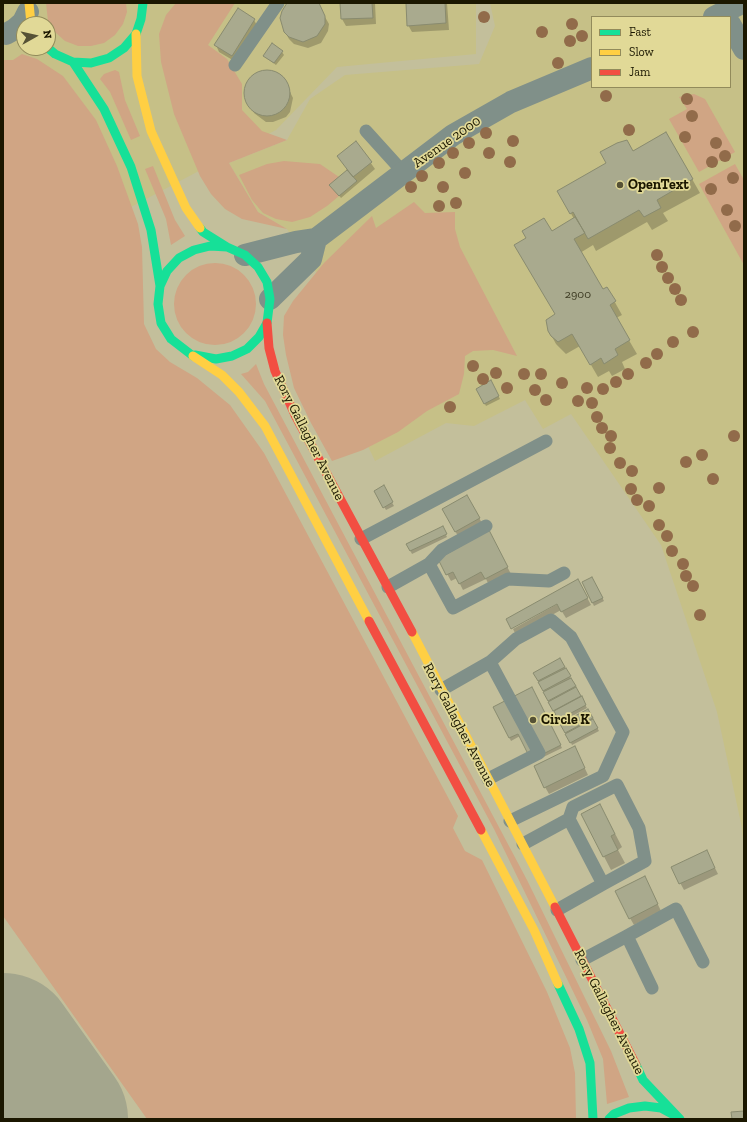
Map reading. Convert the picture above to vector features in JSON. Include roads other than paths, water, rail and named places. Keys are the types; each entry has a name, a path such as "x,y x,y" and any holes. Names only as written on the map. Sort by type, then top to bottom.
{"street":[{"name":"Rory Gallagher Avenue","path":"143,3 141,19 136,34 137,76 155,142 186,208 203,232 236,251 258,267 267,282 270,299 267,323 269,348 275,371 295,415 388,587 523,844 643,1080 678,1117"},
{"path":"11,34 23,22 29,13"},
{"path":"731,23 744,49"},
{"name":"Rory Gallagher Avenue","path":"56,54 73,62 91,63 109,58 124,48 136,34"},
{"name":"Rory Gallagher Avenue","path":"73,62 104,109 131,167 151,230 160,286 158,304 161,323 171,339 185,351 222,375 240,392 265,426 534,930 579,1029 590,1063 593,1119"},
{"name":"Avenue 2000","path":"316,239 453,135 482,118 541,88 591,68"},
{"path":"236,251 316,239 311,259 270,299"},
{"name":"Rory Gallagher Avenue","path":"160,286 167,271 179,258 194,250 210,246 236,251"},
{"name":"Rory Gallagher Avenue","path":"185,351 200,357 216,359 232,356 247,349 259,337 267,323"},
{"name":"Rory Gallagher Avenue","path":"608,1119 614,1114 629,1108 645,1106 661,1108 678,1117"}],"lane":[{"path":"235,65 278,3"},
{"path":"366,132 404,173"},
{"path":"361,539 546,441"},
{"path":"388,587 429,564 442,550 486,526"},
{"path":"429,564 453,608 508,579 549,581 564,573"},
{"path":"441,690 490,662 516,639 551,620 572,637 623,732 603,776 510,821"},
{"path":"488,779 539,753 490,662"},
{"path":"523,844 569,819 573,807 616,785 639,828 645,861 557,910"},
{"path":"569,819 603,884"},
{"path":"582,960 676,909 703,962"},
{"path":"627,936 652,988"}],"place":[{"name":"OpenText","path":"620,185"},
{"name":"Circle K","path":"533,720"}]}
